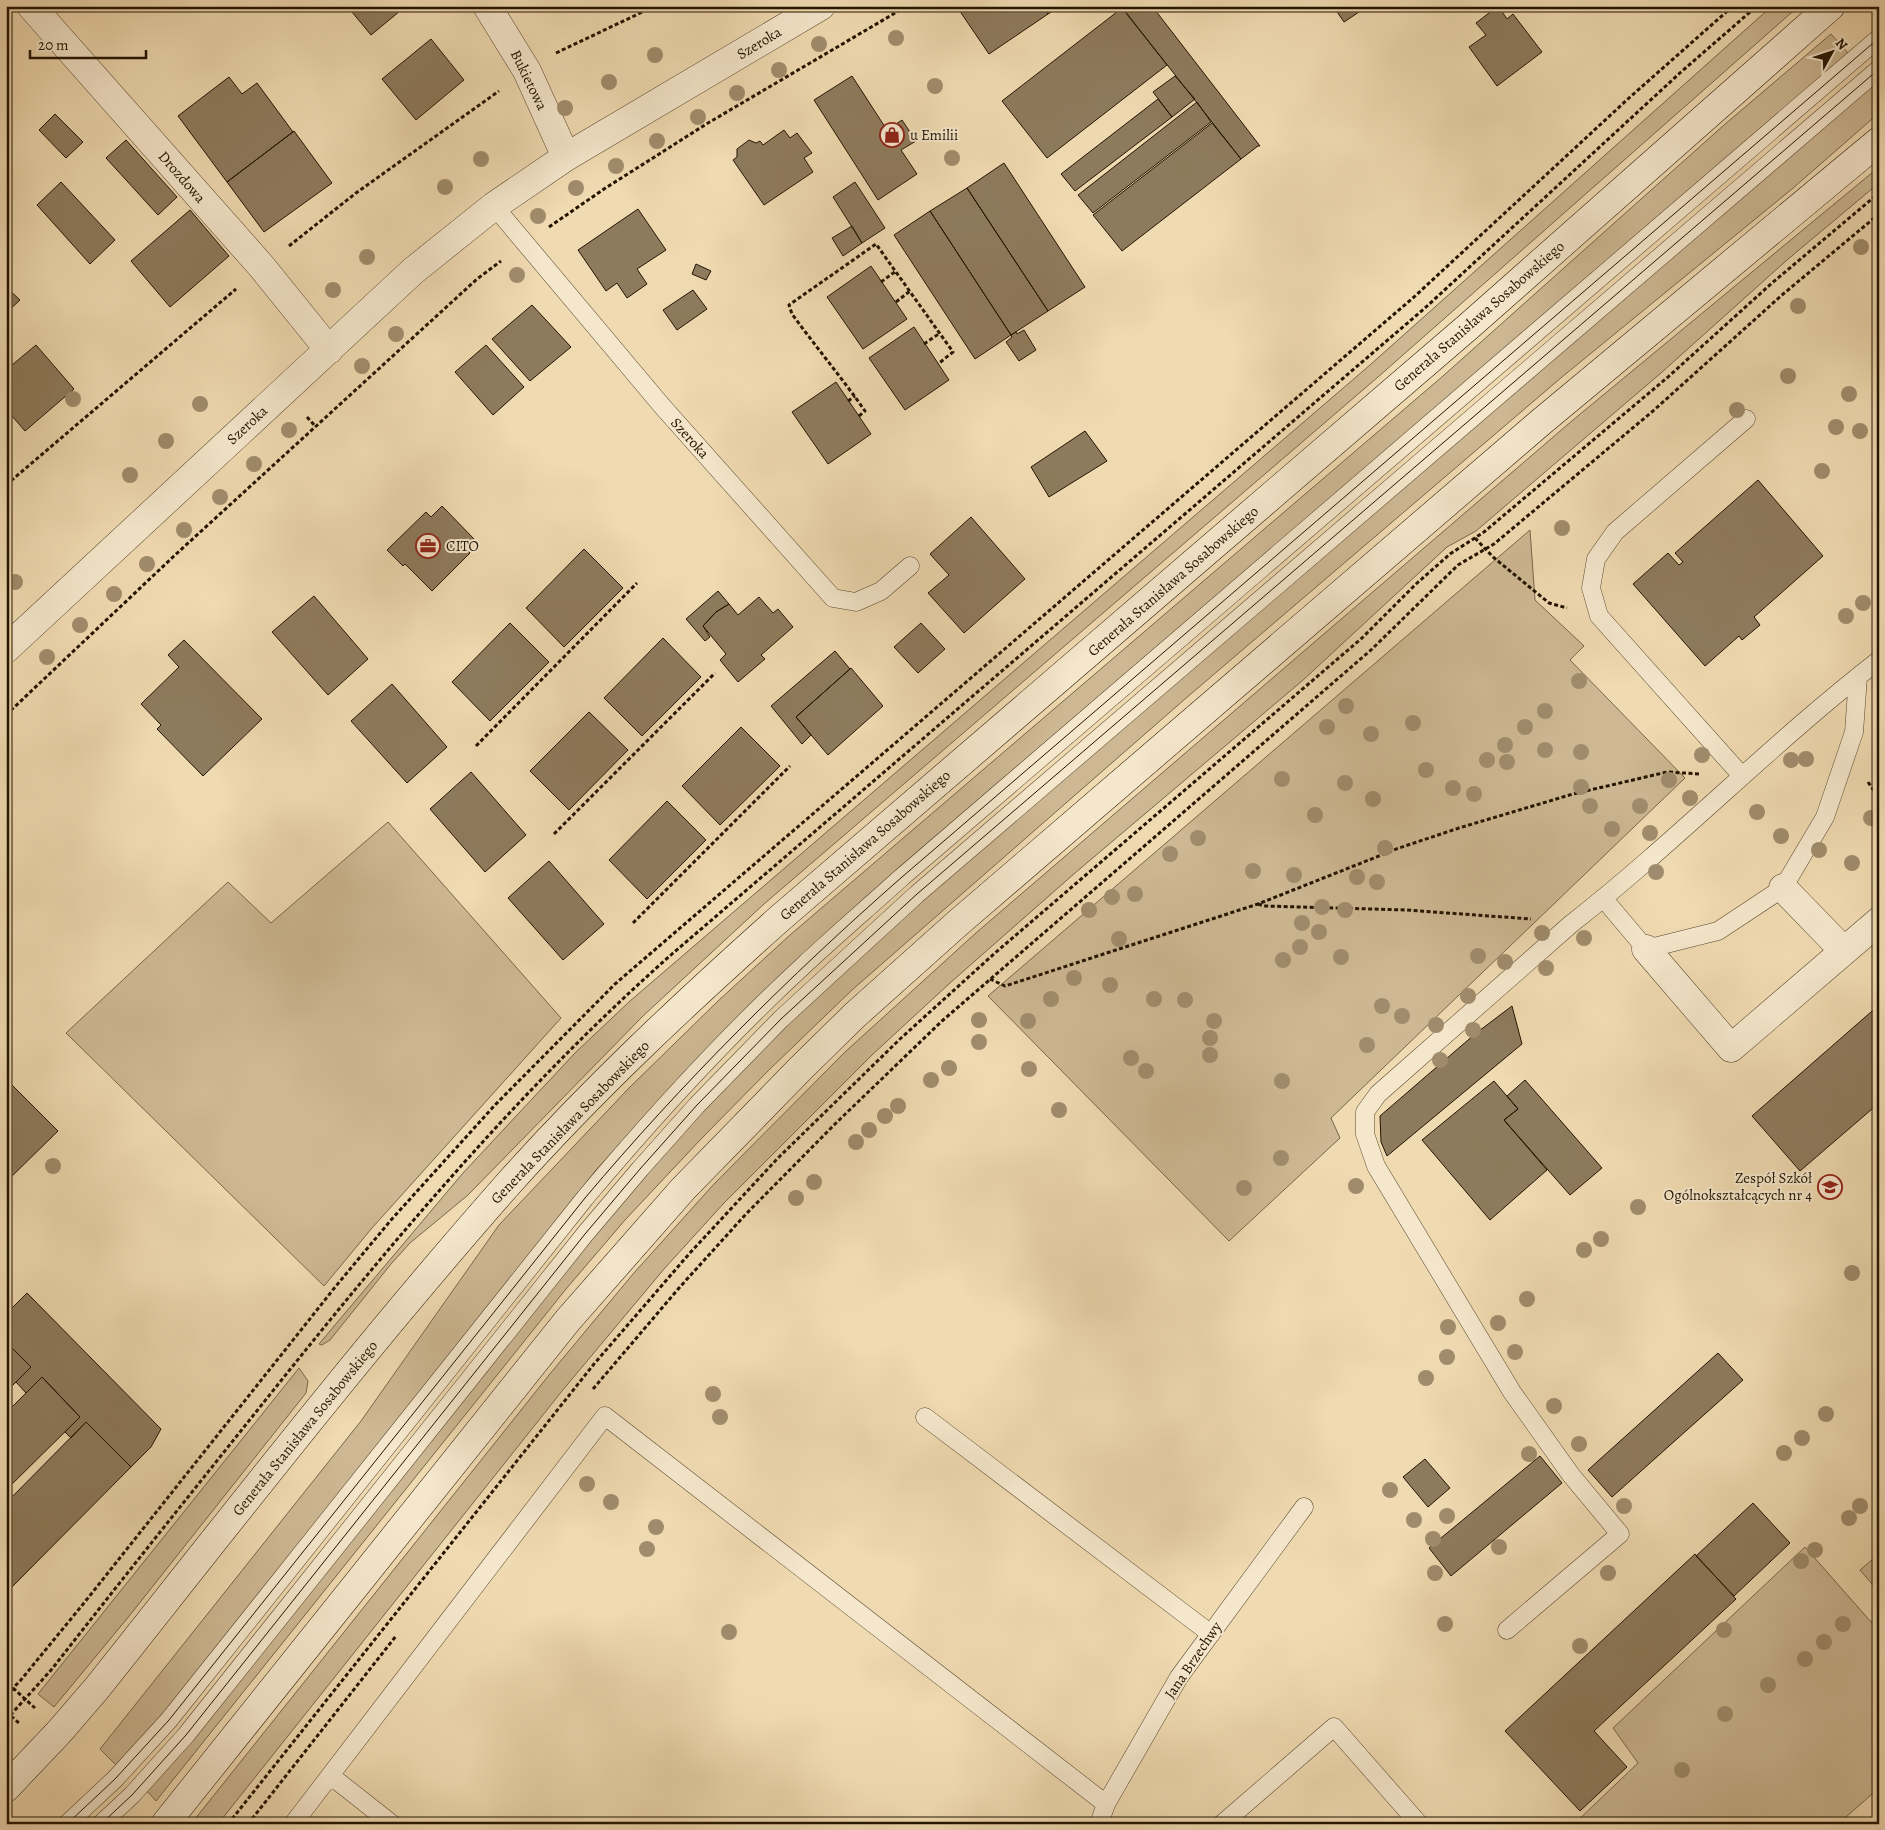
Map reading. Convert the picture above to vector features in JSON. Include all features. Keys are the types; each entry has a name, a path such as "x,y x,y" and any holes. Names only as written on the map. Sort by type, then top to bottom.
{"main road":[{"name":"Drozdowa","path":"31,6 262,267 329,350"},
{"name":"Bukietowa","path":"487,6 528,71 566,157"},
{"name":"Szeroka","path":"6,649 413,271 494,206 566,157 821,6"},
{"name":"Generała Stanisława Sosabowskiego","path":"6,1788 60,1732 97,1688 414,1293 511,1182 574,1115 656,1033 719,973 816,887 1469,326 1831,6"},
{"path":"165,1824 568,1320 695,1176 800,1068 965,916 1548,417 1879,141"},
{"path":"1783,888 1844,951"},
{"path":"1646,949 1731,1048 1879,921"}],"lane":[{"path":"66,1824 115,1780 169,1720 585,1198 644,1130 744,1023 802,966 902,877 1879,38"},
{"path":"101,1824 132,1795 186,1735 601,1214 697,1105 781,1018 917,894 1879,69"},
{"name":"Szeroka","path":"494,206 662,406 833,598 856,602 881,591 910,566"},
{"path":"1742,776 1599,616 1591,588 1596,559 1615,532 1746,419"},
{"path":"1507,1630 1620,1534 1571,1475 1512,1392 1376,1166 1365,1134 1365,1112 1378,1094 1571,924 1879,660"},
{"path":"1603,898 1646,949 1718,931 1783,888 1825,817 1854,732 1858,677"},
{"path":"293,1824 605,1416 1106,1804"},
{"path":"925,1416 1211,1634"},
{"name":"Jana Brzechwy","path":"1099,1824 1106,1804 1179,1677 1304,1507"},
{"path":"1222,1824 1334,1727 1419,1824"},
{"path":"331,1776 392,1824"}],"path":[{"path":"6,485 262,267 356,193 544,59 655,6"},
{"path":"6,715 174,556 477,279 604,189 708,123 907,6"},
{"path":"228,1824 599,1357 694,1248 777,1159 900,1039 996,953 1362,638 1416,584 1450,554 1484,532 1642,399 1772,283 1879,193"},
{"path":"593,1390 700,1264 794,1164 904,1056 990,979 1371,650 1458,565 1494,544 1653,411 1782,295 1879,214"},
{"path":"859,416 865,411 840,374 828,363 797,321 789,305 876,244 953,352 938,364"},
{"path":"881,282 896,271"},
{"path":"896,302 910,291"},
{"path":"924,344 940,334"},
{"path":"848,401 854,396"},
{"path":"1475,538 1485,549 1549,603 1599,616"},
{"path":"476,746 637,583"},
{"path":"554,834 715,673"},
{"path":"633,923 790,766"},
{"path":"990,979 1005,986 1258,904 1399,848 1573,794 1667,772 1742,776"},
{"path":"1258,904 1264,906 1406,910 1571,924"},
{"path":"248,1824 401,1630"},
{"path":"13,1688 39,1711"}],"shaded area":[{"path":"1772,6 1799,6 1378,377 764,904 643,1016 468,1195 410,1243 330,1340 322,1345 319,1344 463,1173 575,1053 630,1001 1370,365"},
{"path":"1831,34 1849,54 897,869 812,945 763,993 678,1080 596,1170 163,1715 116,1765 100,1749 361,1421 499,1225 629,1088 718,1001 790,935 1443,376 1724,125"},
{"path":"1872,83 1879,90 1879,113 1792,189 1562,377 1185,699 852,990 769,1070 625,1220 566,1289 156,1801 146,1790 614,1210 688,1125 755,1054 871,944"},
{"path":"1879,167 1879,183 1787,260 1661,373 1476,531 1447,547 1302,681 1075,873 950,983 872,1055 724,1203 664,1269 562,1391 218,1824 191,1824 549,1375 633,1274 714,1184 845,1052 977,932 1573,420"},
{"path":"1530,530 1535,600 1584,646 1570,660 1685,778 1331,1118 1340,1138 1229,1241 988,996"},
{"path":"388,822 561,1018 372,1228 324,1286 66,1033 228,882 271,923"},
{"path":"299,1368 308,1381 306,1393 130,1615 54,1707 38,1694"},
{"path":"1805,1547 1879,1631 1879,1788 1838,1824 1574,1824 1638,1763 1613,1728"},
{"path":"1879,1554 1879,1592 1860,1570"}],"building":[{"path":"347,6 406,6 371,35"},
{"path":"1043,6 1061,6 1048,14"},
{"path":"1043,6 1048,14 989,54 957,7"},
{"path":"1121,6 1152,6 1260,146 1241,159"},
{"path":"1333,6 1368,6 1344,22"},
{"path":"1498,6 1507,19 1513,14 1542,52 1497,86 1469,47 1486,35 1476,23"},
{"path":"1122,8 1167,65 1047,158 1002,101"},
{"path":"431,39 464,80 416,120 382,79"},
{"path":"852,76 887,130 902,120 916,141 901,150 917,174 878,200 814,100"},
{"path":"1175,76 1195,99 1172,117 1153,92"},
{"path":"229,77 242,94 257,83 293,132 227,182 178,116"},
{"path":"1158,99 1172,117 1075,191 1061,174"},
{"path":"1197,102 1211,122 1093,213 1078,195"},
{"path":"55,114 83,142 66,158 39,130"},
{"path":"1212,123 1241,159 1122,251 1093,215"},
{"path":"784,130 790,138 797,133 812,153 804,158 813,172 764,205 733,160 737,157 737,149 749,140 756,143 760,141 763,145"},
{"path":"294,131 332,183 264,232 227,182"},
{"path":"126,140 177,197 158,215 106,158"},
{"path":"1004,163 1085,287 1048,311 967,188"},
{"path":"61,182 115,240 90,264 37,205"},
{"path":"855,182 885,228 862,243 833,197"},
{"path":"967,188 1048,311 1011,335 930,211"},
{"path":"638,209 666,250 637,269 647,284 627,298 617,283 606,291 578,250"},
{"path":"190,210 229,256 170,307 131,261"},
{"path":"930,211 1011,335 975,359 894,235"},
{"path":"852,226 862,243 843,256 832,238"},
{"path":"696,264 711,271 706,280 692,274"},
{"path":"871,266 907,319 863,349 827,297"},
{"path":"6,287 20,300 6,313"},
{"path":"693,290 707,309 677,330 663,310"},
{"path":"532,305 571,347 530,381 492,339"},
{"path":"914,327 949,380 905,410 869,358"},
{"path":"1024,330 1036,350 1019,361 1006,342 1012,337 1011,335"},
{"path":"36,345 74,389 25,431 6,409 6,370"},
{"path":"486,345 524,387 493,415 455,372"},
{"path":"836,382 871,434 828,464 792,412"},
{"path":"1085,431 1107,461 1049,497 1031,467"},
{"path":"1758,480 1823,556 1754,617 1760,625 1742,640 1739,636 1705,666 1633,584 1668,553 1679,565 1683,562 1675,553"},
{"path":"442,506 475,540 466,548 470,553 432,591 405,564 403,566 387,550 426,512 431,517"},
{"path":"971,517 1025,579 964,633 928,593 949,575 930,554"},
{"path":"584,549 623,588 564,647 526,608"},
{"path":"718,591 729,604 716,612 703,626 710,637 705,641 686,619"},
{"path":"314,596 368,659 328,695 272,632"},
{"path":"759,597 773,613 778,609 793,627 761,655 765,659 738,682 720,660 726,654 703,626 716,612 729,604 738,615"},
{"path":"510,623 549,662 490,721 452,682"},
{"path":"921,623 945,649 918,673 894,647"},
{"path":"663,638 701,677 642,736 604,698"},
{"path":"184,640 262,719 203,776 157,729 161,725 141,704 179,667 168,655"},
{"path":"835,651 850,669 796,717 811,735 802,744 771,706"},
{"path":"851,668 883,706 828,755 796,717"},
{"path":"392,684 447,747 407,783 351,721"},
{"path":"589,712 628,750 569,810 530,771"},
{"path":"741,727 780,766 720,825 682,786"},
{"path":"471,772 526,835 485,872 430,809"},
{"path":"667,801 706,840 647,899 609,860"},
{"path":"549,861 604,924 563,960 508,898"},
{"path":"1879,1005 1879,1103 1800,1171 1752,1116"},
{"path":"1512,1006 1522,1044 1387,1156 1381,1142 1380,1116 1475,1034"},
{"path":"6,1079 58,1131 6,1182"},
{"path":"1525,1080 1602,1168 1570,1195 1504,1120 1518,1109 1507,1096"},
{"path":"1494,1081 1518,1109 1504,1120 1547,1170 1490,1220 1422,1140"},
{"path":"27,1293 161,1429 151,1447 131,1467 86,1422 71,1438 65,1432 80,1417 42,1377 26,1393 16,1382 31,1367 6,1342 6,1314"},
{"path":"6,1342 31,1367 6,1392"},
{"path":"1718,1353 1743,1380 1612,1497 1588,1470"},
{"path":"42,1377 80,1417 6,1490 6,1413"},
{"path":"86,1422 131,1467 6,1593 6,1503"},
{"path":"1540,1456 1562,1483 1451,1576 1429,1548"},
{"path":"1425,1459 1450,1488 1428,1507 1403,1477"},
{"path":"1753,1503 1790,1543 1734,1596 1696,1556"},
{"path":"1695,1554 1736,1599 1594,1731 1627,1767 1580,1811 1505,1731"}],"tram line":[{"path":"67,1824 115,1779 169,1720 585,1198 659,1113 777,992 902,877 1879,38"},
{"path":"101,1824 132,1795 186,1735 585,1234 697,1105 781,1019 917,894 1879,69"}],"place":[{"name":"u Emilii","path":"892,135"},
{"name":"CITO","path":"428,546"},
{"name":"Zespół Szkół Ogólnokształcących nr 4","path":"1830,1187"}]}
